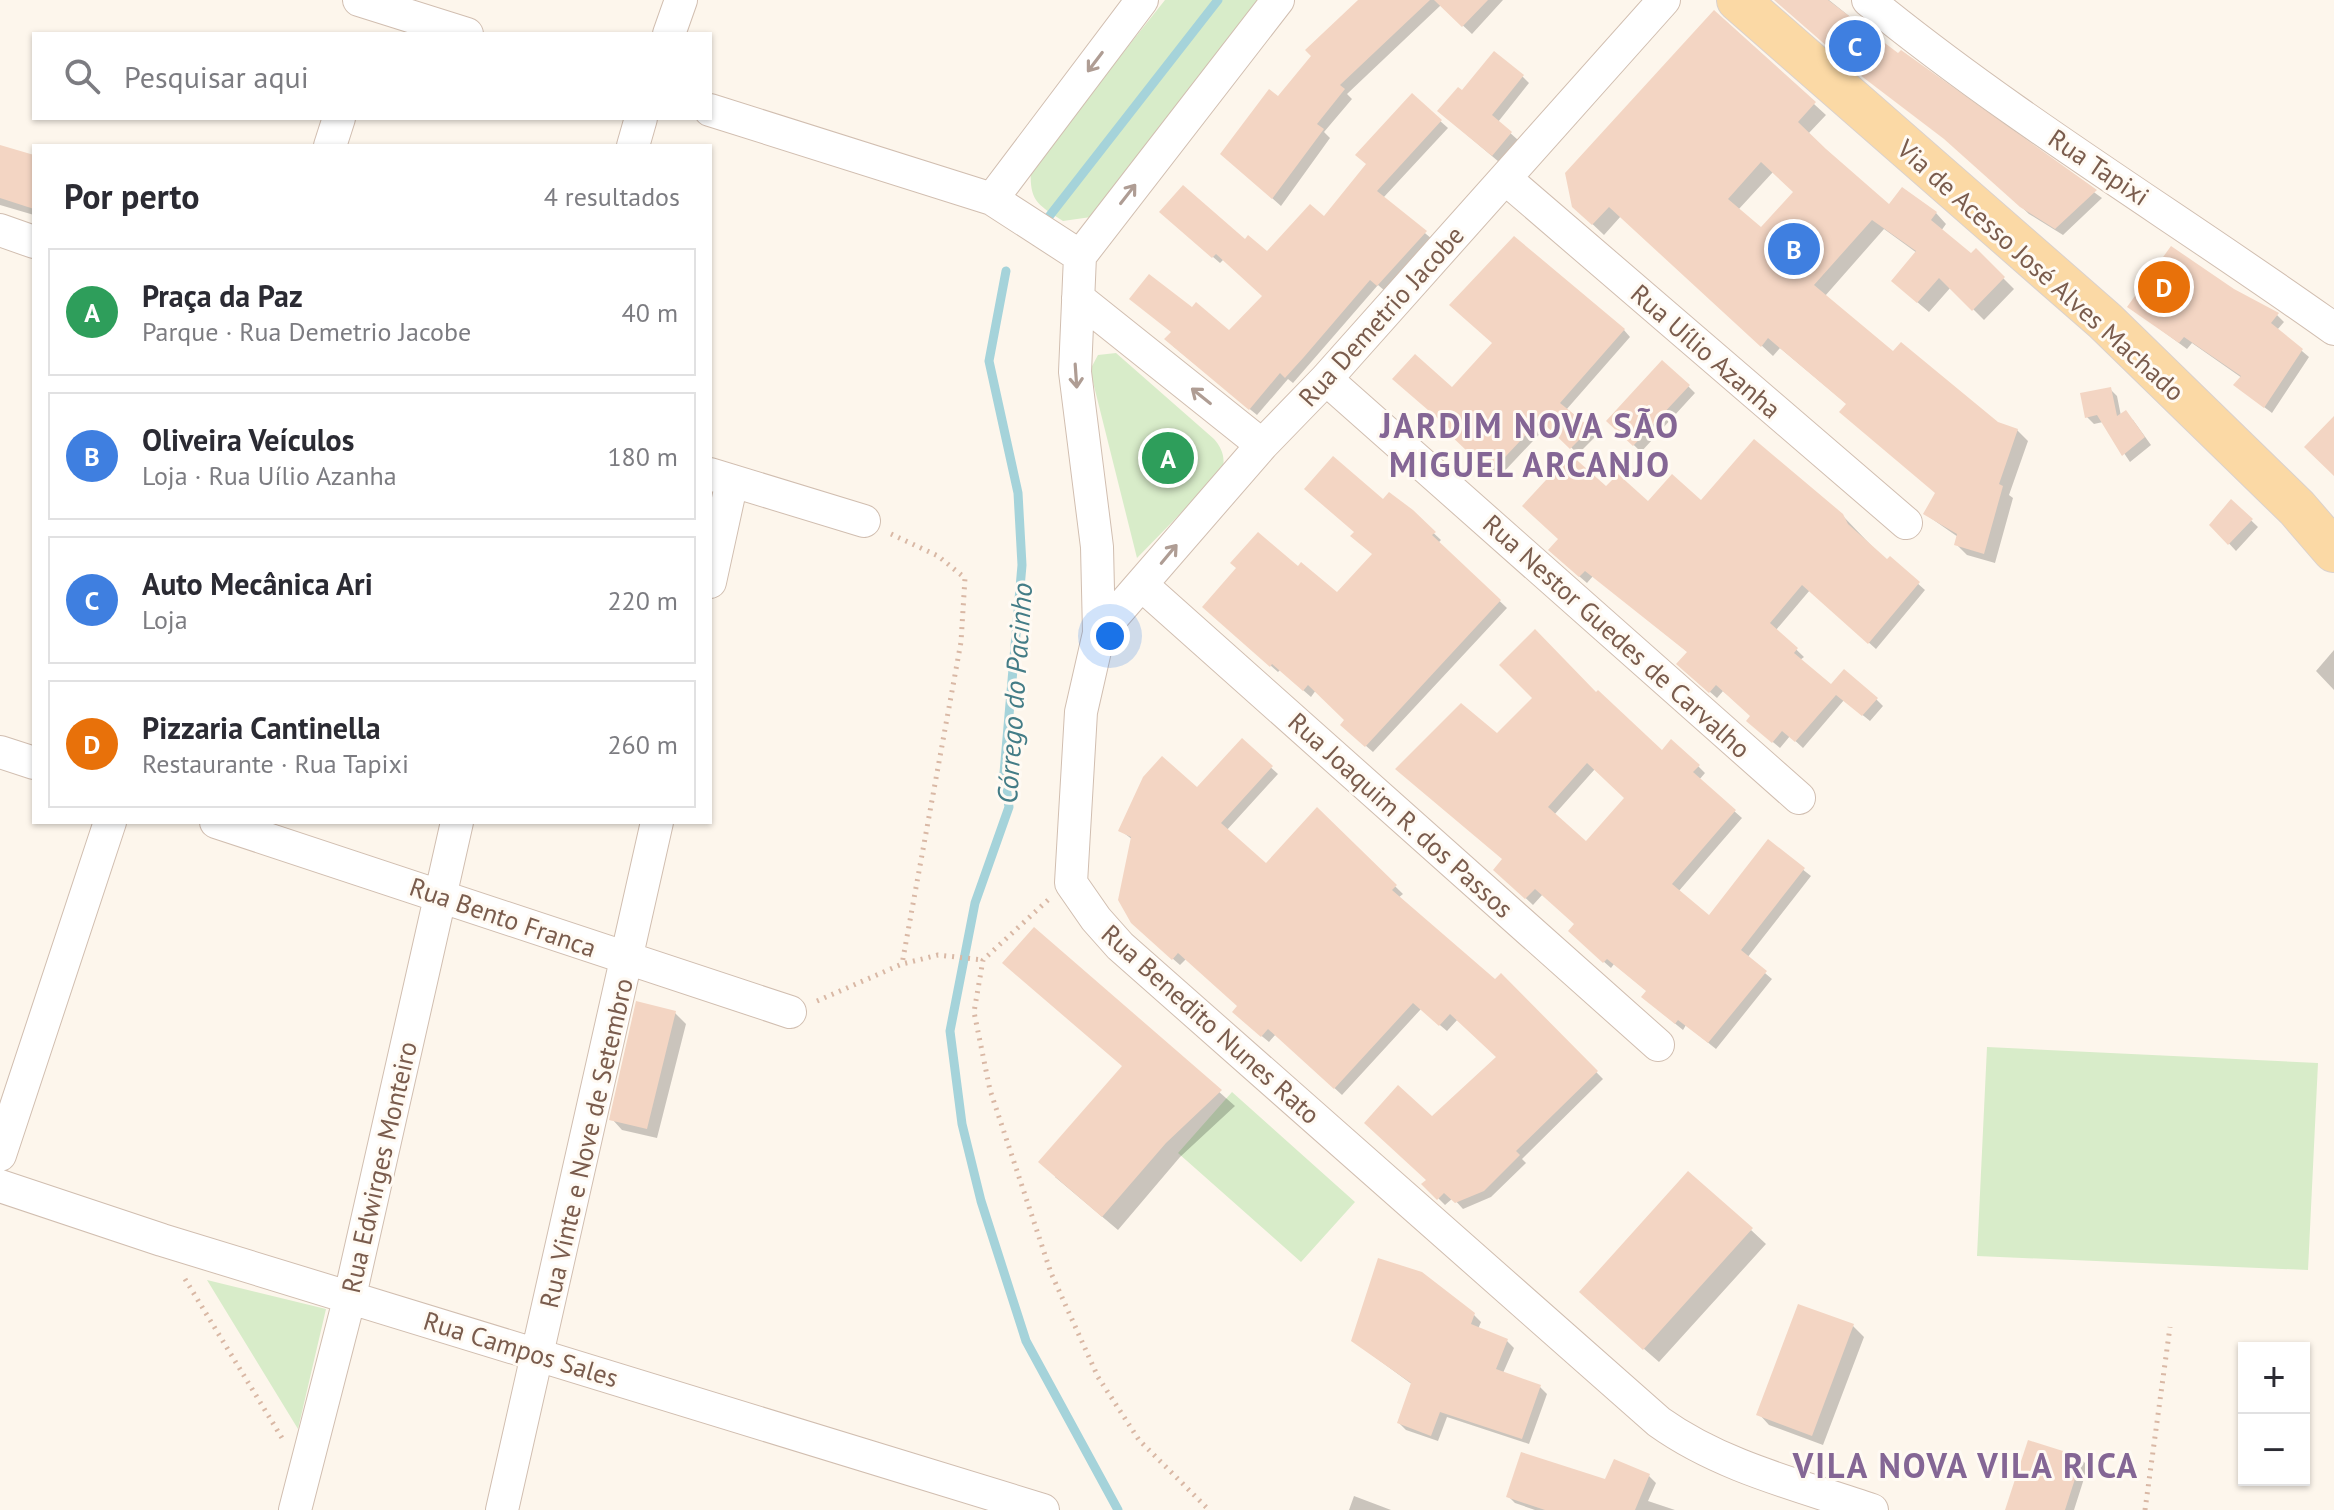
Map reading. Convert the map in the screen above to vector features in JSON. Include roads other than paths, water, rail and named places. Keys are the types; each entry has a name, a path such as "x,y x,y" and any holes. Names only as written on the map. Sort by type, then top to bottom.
{"main road":[{"name":"Via de Acesso José Alves Machado","path":"1738,0 2105,321 2297,508 2334,551"}],"street":[{"path":"670,32 681,0"},
{"path":"992,199 1142,0"},
{"path":"1067,248 1278,0"},
{"name":"Rua Demetrio Jacobe","path":"1099,633 1143,586 1262,445 1326,379 1664,0"},
{"name":"Rua Tapixi","path":"1868,0 2020,114 2221,248 2334,329"},
{"path":"370,10 459,32"},
{"path":"712,111 992,199 1067,248 1078,298 1075,372 1097,547 1099,633"},
{"path":"331,144 338,120"},
{"path":"634,144 640,120"},
{"name":"Rua Uílio Azanha","path":"1506,179 1906,523"},
{"path":"0,230 32,241"},
{"path":"1078,298 1262,445"},
{"name":"Rua Nestor Guedes de Carvalho","path":"1326,379 1799,798"},
{"path":"712,563 721,478 864,521"},
{"name":"Rua Joaquim R. dos Passos","path":"1143,586 1658,1045"},
{"name":"Rua Benedito Nunes Rato","path":"1099,633 1081,712 1071,883 1096,919 1120,946 1659,1422 1690,1444 1725,1460 1872,1510"},
{"path":"0,752 32,762"},
{"path":"0,1155 109,824"},
{"name":"Rua Bento Franca","path":"222,824 790,1012"},
{"name":"Rua Edwirges Monteiro","path":"295,1510 350,1296 457,824"},
{"name":"Rua Vinte e Nove de Setembro","path":"502,1510 657,824"},
{"name":"Rua Campos Sales","path":"0,1186 162,1240 538,1355 956,1497 1043,1510"}],"waterway":[{"name":"Córrego do Pacinho","path":"1044,223 1218,0"},
{"name":"Córrego do Pacinho","path":"1006,271 989,361 1018,493 1022,565 1004,773 1009,807 975,903 950,1031 962,1124 981,1201 1026,1341 1118,1510"}],"place":[{"name":"Auto Mecânica Ari","path":"1855,46"},
{"name":"Oliveira Veículos","path":"1794,249"},
{"name":"Pizzaria Cantinella","path":"2164,287"},
{"name":"Praça da Paz","path":"1168,458"}],"district":[{"name":"JARDIM NOVA SÃO MIGUEL ARCANJO","path":"1530,444"},
{"name":"VILA NOVA VILA RICA","path":"1966,1465"}]}
